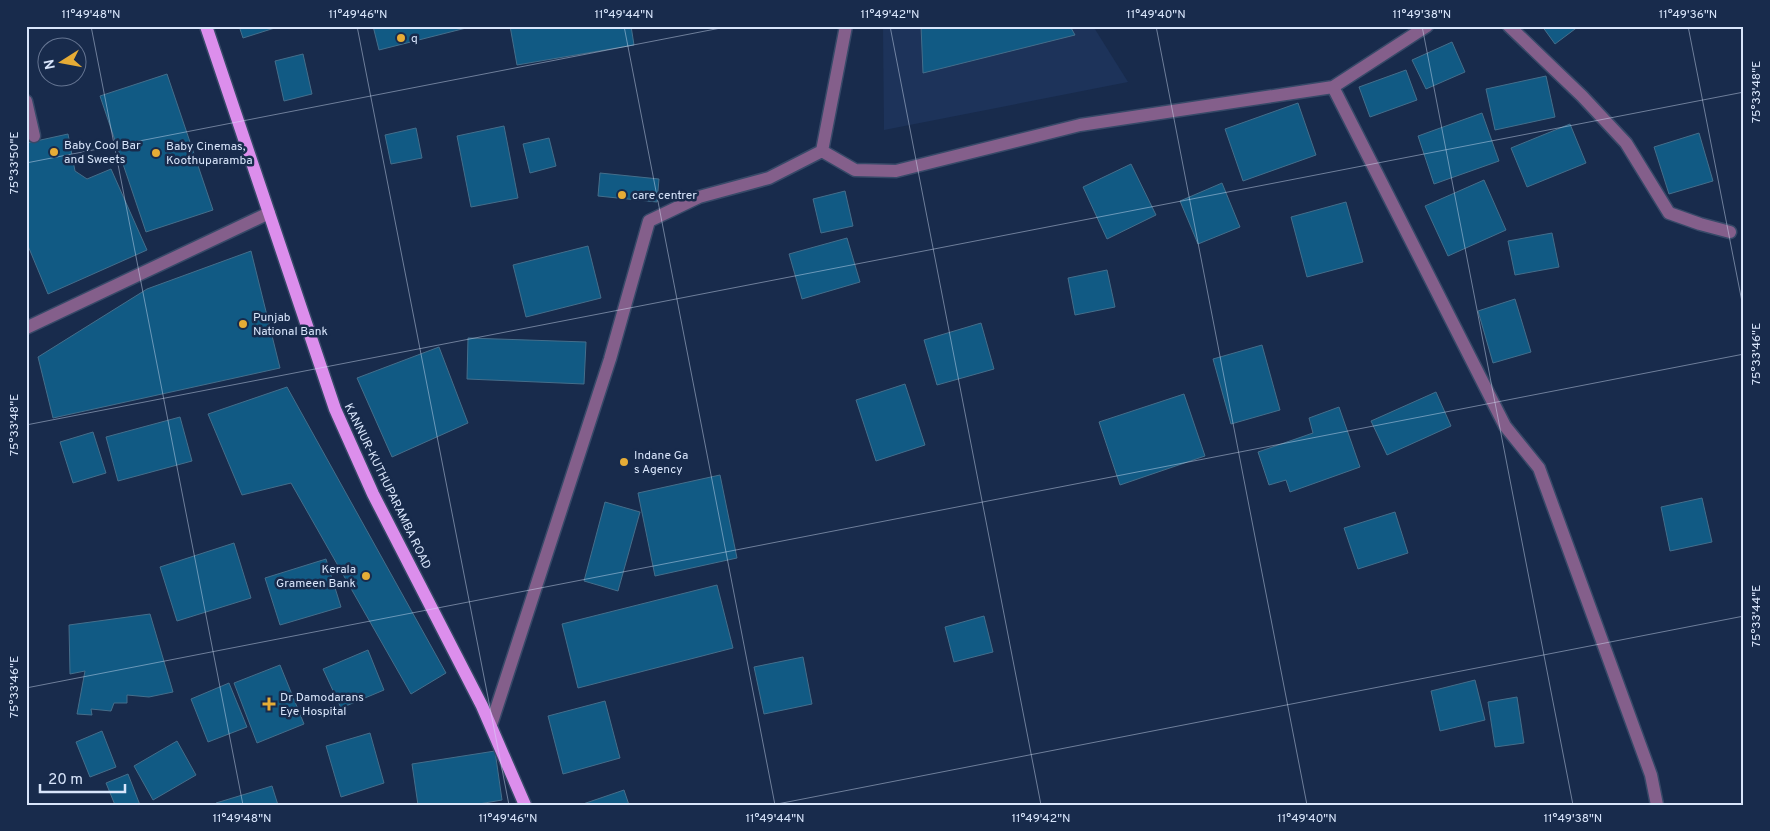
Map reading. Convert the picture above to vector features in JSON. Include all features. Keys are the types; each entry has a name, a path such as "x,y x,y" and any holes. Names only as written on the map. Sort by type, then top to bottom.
{"main road":[{"name":"KANNUR-KUTHUPARAMBA ROAD","path":"206,26 335,410 373,494 491,725 525,805"}],"street":[{"path":"822,151 846,26"},
{"path":"822,151 856,170 896,171 1080,125 1333,86 1427,26"},
{"path":"1509,26 1582,96 1626,143 1669,213 1730,232"},
{"path":"1333,86 1505,426 1539,468 1651,775 1657,805"},
{"path":"26,101 34,136"},
{"path":"491,725 610,359 649,221 699,198 769,178 822,151"},
{"path":"26,328 269,213"}],"shaded area":[{"path":"883,26 1093,26 1128,82 884,130"}],"building":[{"path":"239,26 281,26 243,38"},
{"name":"q","path":"373,26 474,26 379,50"},
{"path":"510,26 631,26 634,45 517,65"},
{"path":"921,26 1070,26 1075,35 923,73"},
{"path":"1542,26 1579,26 1555,44"},
{"path":"1452,42 1465,72 1426,89 1412,60"},
{"path":"303,54 312,94 284,101 275,61"},
{"path":"1406,70 1417,100 1370,117 1359,87"},
{"name":"Baby Cinemas, Koothuparamba","path":"167,74 213,210 146,232 100,96"},
{"path":"1546,76 1555,117 1495,130 1486,89"},
{"path":"1298,103 1316,155 1243,181 1225,129"},
{"path":"1482,113 1499,161 1434,184 1418,136"},
{"path":"1570,124 1586,163 1527,187 1511,148"},
{"path":"504,126 518,198 471,207 457,136"},
{"path":"416,128 422,158 391,164 385,135"},
{"path":"1699,133 1713,181 1669,194 1654,147"},
{"path":"68,134 75,171 87,179 111,169 147,250 48,294 26,241 26,141 27,143"},
{"path":"549,138 556,166 530,173 523,144"},
{"path":"1131,164 1156,215 1107,239 1083,187"},
{"path":"600,173 659,179 657,202 598,196"},
{"path":"1484,180 1506,230 1448,256 1425,206"},
{"path":"1222,183 1240,227 1198,244 1180,201"},
{"path":"845,191 853,226 821,233 813,199"},
{"path":"1346,202 1363,262 1307,277 1291,217"},
{"path":"1552,233 1559,267 1515,275 1508,241"},
{"path":"847,238 860,282 802,299 789,254"},
{"path":"588,246 601,298 526,317 513,265"},
{"path":"251,251 280,368 53,418 38,357 147,289"},
{"path":"1107,270 1115,307 1075,315 1068,278"},
{"path":"1515,299 1531,352 1493,363 1478,311"},
{"path":"981,323 994,369 937,385 924,340"},
{"path":"468,338 586,342 584,384 467,379"},
{"path":"1262,345 1280,410 1231,424 1213,359"},
{"path":"439,347 468,423 392,457 357,378"},
{"path":"905,384 925,445 876,461 856,400"},
{"path":"287,387 446,673 411,694 291,483 242,495 208,414"},
{"path":"1436,392 1451,426 1387,455 1371,421"},
{"path":"1184,394 1205,456 1120,485 1099,422"},
{"path":"1339,407 1360,467 1290,492 1286,480 1269,485 1258,452 1313,433 1309,418"},
{"path":"180,417 192,461 118,481 106,437"},
{"path":"93,432 106,473 73,483 60,442"},
{"path":"720,475 737,558 655,576 638,493"},
{"path":"1702,498 1712,542 1670,551 1661,507"},
{"path":"605,502 640,512 618,591 584,581"},
{"path":"1395,512 1408,553 1358,569 1344,528"},
{"path":"234,543 251,598 177,621 160,567"},
{"path":"326,559 341,607 280,625 265,578"},
{"path":"717,585 733,648 578,688 562,624"},
{"path":"150,614 173,692 149,697 127,695 127,703 114,703 111,711 91,709 92,715 77,714 85,671 70,674 69,625"},
{"path":"984,616 993,652 954,662 945,627"},
{"path":"368,650 384,690 341,708 323,669"},
{"path":"803,657 812,704 764,714 754,667"},
{"name":"Dr Damodarans Eye Hospital","path":"280,665 304,724 257,743 234,683"},
{"path":"1475,680 1485,720 1440,731 1431,691"},
{"path":"229,683 247,727 208,742 191,699"},
{"path":"1517,697 1524,743 1495,747 1488,702"},
{"path":"605,701 620,758 563,774 548,716"},
{"path":"102,731 116,767 90,777 76,742"},
{"path":"370,733 384,783 341,797 326,746"},
{"path":"177,741 196,775 153,800 134,766"},
{"path":"495,751 502,800 473,805 418,805 412,764"},
{"path":"128,774 140,805 115,805 106,783"},
{"path":"272,786 278,805 217,805 216,803"},
{"path":"624,790 629,805 583,805 583,804"}],"place":[{"name":"q","path":"401,38"},
{"name":"Baby Cool Bar and Sweets","path":"54,152"},
{"name":"Baby Cinemas, Koothuparamba","path":"156,153"},
{"name":"care centrer","path":"622,195"},
{"name":"Punjab National Bank","path":"243,324"},
{"name":"Indane Ga s Agency","path":"624,462"},
{"name":"Kerala Grameen Bank","path":"366,576"},
{"name":"Dr Damodarans Eye Hospital","path":"269,704"}]}
